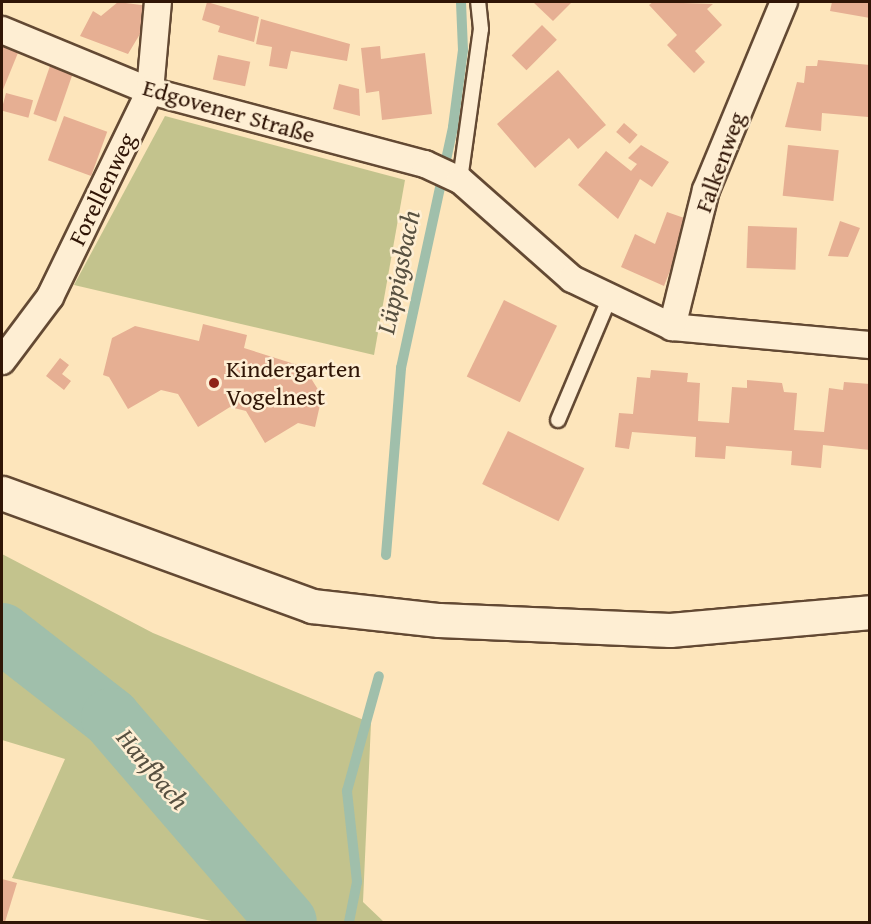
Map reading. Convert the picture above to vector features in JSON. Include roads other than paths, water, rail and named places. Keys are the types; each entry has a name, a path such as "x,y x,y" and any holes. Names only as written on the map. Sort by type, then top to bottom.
{"main road":[{"path":"2,493 312,606 439,620 670,630 870,612"}],"street":[{"name":"Forellenweg","path":"2,361 50,297 150,91 158,2"},
{"name":"Falkenweg","path":"672,327 706,190 784,2"},
{"name":"Edgovener Straße","path":"2,30 150,91 425,164 460,180 572,279 672,327 870,345"}],"lane":[{"path":"460,180 481,29 478,2"},
{"path":"558,420 610,297"}],"waterway":[{"name":"Lüppigsbach","path":"386,555 401,368 453,127 463,50 461,2"},
{"name":"Hanfbach","path":"2,633 111,718 287,922"},
{"name":"Lüppigsbach","path":"349,922 357,882 347,791 379,676"}],"place":[{"name":"Kindergarten Vogelnest","path":"214,383"}]}
